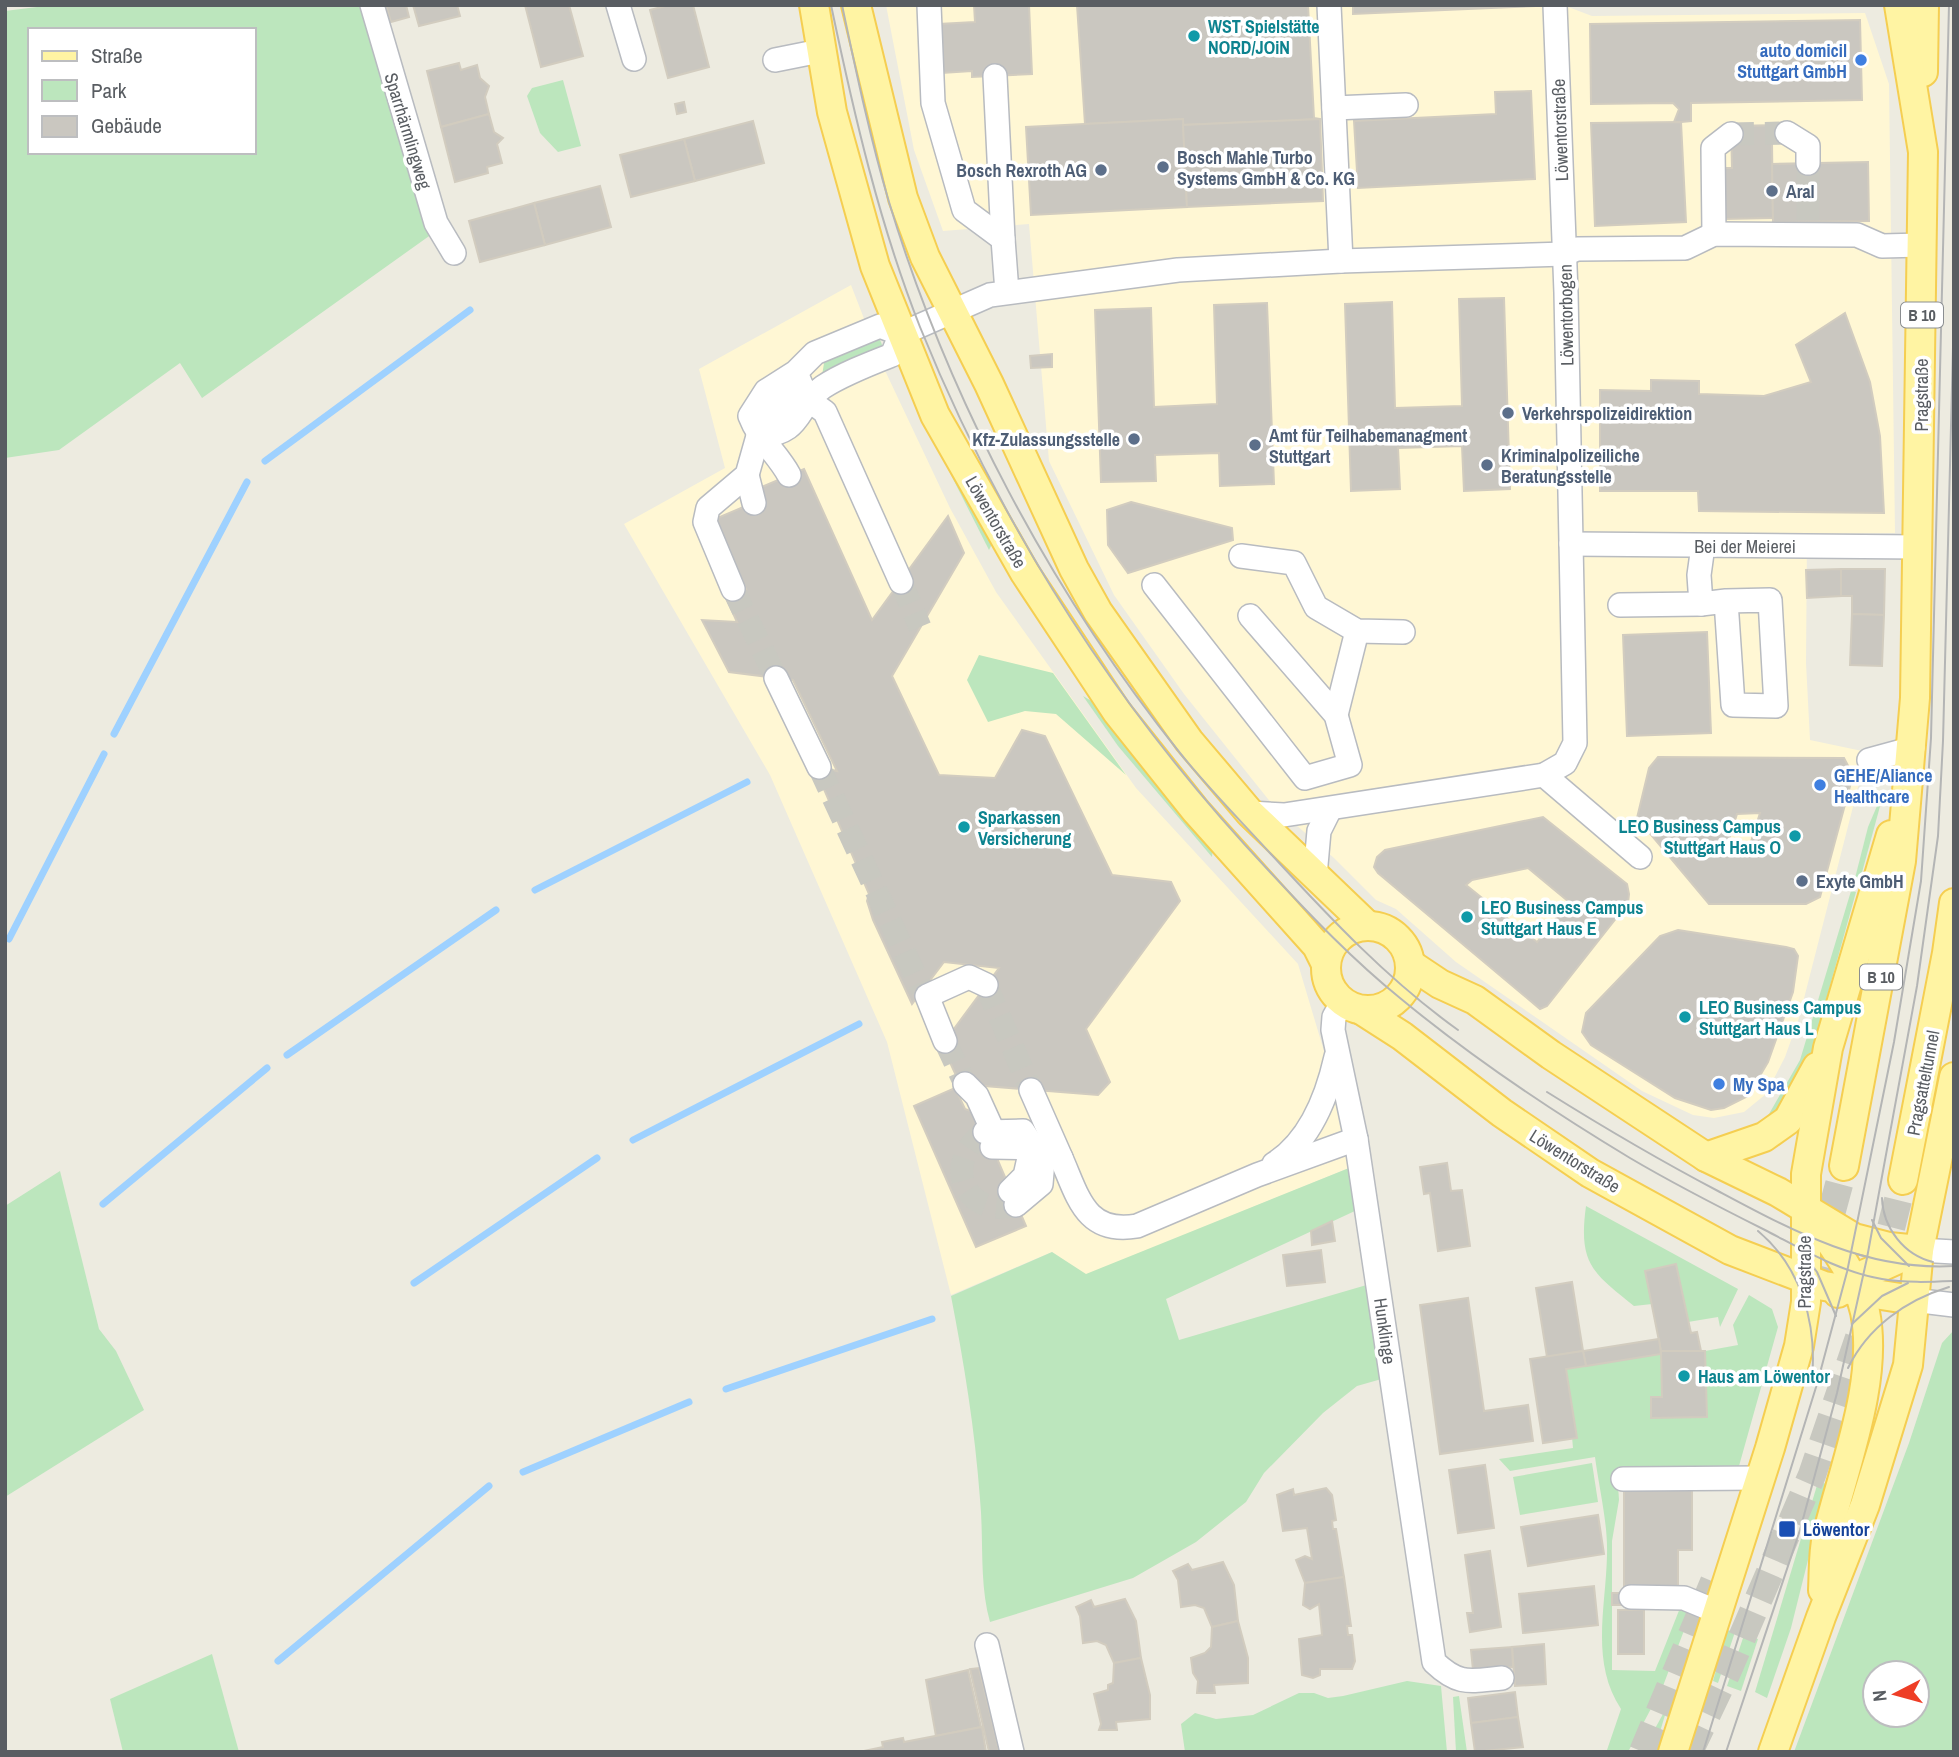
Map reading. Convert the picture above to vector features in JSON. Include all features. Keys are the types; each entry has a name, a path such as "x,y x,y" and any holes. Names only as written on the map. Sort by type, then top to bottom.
{"main road":[{"name":"Löwentorstraße","path":"814,5 832,112 875,266 901,334 948,438 1025,573 1077,656 1166,774 1317,946 1325,962 1326,977 1332,992 1402,1037 1520,1127 1590,1173 1730,1250 1805,1281 1913,1300"},
{"path":"856,5 903,198 925,257 1074,569 1098,612 1189,741 1250,813 1367,925"},
{"name":"Pragstraße","path":"1844,1166 1888,939 1913,748 1919,547 1923,152 1899,5"},
{"name":"B 10","path":"1923,152 1924,5"},
{"name":"Pragstraße","path":"1673,1752 1761,1478 1804,1321 1808,1156 1828,1048 1886,848 1902,814 1909,787"},
{"name":"Pragsatteltunnel","path":"1903,1180 1947,953 1954,903"},
{"path":"1325,962 1336,940 1346,931 1367,925 1383,928 1397,936 1406,949 1410,976 1399,998 1383,1008 1353,1007"},
{"path":"1410,964 1431,979 1475,1000 1574,1070 1706,1157 1854,1238 1889,1247 1919,1250"},
{"path":"1706,1157 1764,1137 1788,1120 1828,1048"},
{"path":"1773,1752 1821,1617 1865,1506 1911,1353 1913,1300 1919,1250 1954,1077"},
{"path":"1805,1209 1822,1230 1852,1288 1868,1338 1864,1383 1826,1540 1821,1617"},
{"path":"1804,1321 1852,1288 1919,1250"}],"street":[{"name":"Sparrhärmlingweg","path":"372,5 433,212 454,253"},
{"path":"618,5 634,59"},
{"path":"929,5 933,103 964,210 1003,239"},
{"path":"1329,5 1341,261"},
{"name":"Löwentorstraße","path":"1555,5 1565,254"},
{"path":"775,60 820,51"},
{"path":"995,76 1007,292"},
{"path":"1334,108 1406,105"},
{"path":"1787,133 1808,146 1808,163"},
{"path":"1714,234 1713,148 1731,134"},
{"path":"1565,254 1577,249 1685,247 1714,234 1808,228 1857,235 1882,246 1922,245"},
{"name":"Löwentorbogen","path":"901,334 952,310 1007,292 1178,270 1341,261 1565,254 1575,743 1565,763 1544,775"},
{"path":"758,436 777,436 805,411 802,386 815,353 880,326 901,334 892,355 824,386 802,386 766,391 757,402 750,416 758,436 781,460 789,475"},
{"path":"802,386 825,412 901,582"},
{"path":"754,503 747,475 758,436"},
{"path":"733,589 705,522 708,508 747,475"},
{"name":"Bei der Meierei","path":"1571,544 1919,547"},
{"path":"1701,604 1699,575 1703,545"},
{"path":"1241,556 1294,564 1316,607 1357,631 1403,632"},
{"path":"1154,585 1305,778 1350,765"},
{"path":"1620,605 1701,604 1726,601 1770,600 1776,706 1732,705 1726,601"},
{"path":"1250,616 1336,715 1362,804"},
{"path":"1336,715 1357,631"},
{"path":"776,678 819,767"},
{"path":"1869,760 1913,748"},
{"path":"1250,813 1268,816 1330,809 1544,775 1640,856"},
{"path":"1315,876 1319,831 1330,809"},
{"path":"945,1041 925,993 969,977 986,985"},
{"name":"Hunklinge","path":"1353,1007 1334,1017 1337,1054 1356,1139 1434,1662 1450,1677 1471,1681 1502,1678"},
{"path":"1257,1175 1282,1160 1301,1141 1332,1078 1337,1054"},
{"path":"965,1084 977,1096 990,1136 1042,1156"},
{"path":"1031,1090 1042,1156 1085,1210 1104,1226 1114,1228 1137,1226 1257,1175 1356,1139"},
{"path":"1013,1198 1025,1176 1042,1156"},
{"path":"1919,1250 1954,1252"},
{"path":"1913,1300 1954,1305"},
{"path":"1623,1479 1761,1478"},
{"path":"1630,1597 1684,1598 1718,1612"},
{"path":"987,1645 1012,1752"}],"shaded area":[{"path":"886,5 1563,5 1592,16 1865,13 1889,84 1895,533 1807,534 1806,663 1810,740 1867,752 1799,1018 1785,1057 1766,1094 1744,1112 1714,1118 1693,1115 1642,1091 1456,962 1396,909 1376,900 1334,858 1272,804 1184,694 1114,595 1049,461 1029,224 943,231 914,150"},
{"path":"851,285 880,360 950,508 996,592 1136,788 1298,964 1332,1078 1349,1168 1086,1275 1052,1252 951,1295 887,1042 770,775 624,524 725,468 699,369"}],"green space":[{"path":"53,5 364,5 432,234 202,398 180,363 59,450 5,458 5,11"},
{"path":"563,80 581,146 558,152 540,133 527,96 532,88"},
{"path":"878,335 885,352 822,376 824,363"},
{"path":"948,461 994,540 989,550 946,465"},
{"path":"979,655 1053,673 1126,775 1056,714 1025,711 988,722 967,680"},
{"path":"1083,696 1100,706 1213,846 1212,857 1118,746"},
{"path":"1880,799 1858,887 1853,886 1868,827"},
{"path":"1851,891 1856,892 1812,1051 1784,1107 1765,1121 1800,1060"},
{"path":"1349,1168 1357,1210 1166,1299 1179,1340 1370,1284 1385,1378 1357,1386 1323,1413 1264,1473 1246,1502 1196,1542 1133,1578 990,1622 984,1592 975,1448 965,1371 951,1296 1052,1252 1086,1274"},
{"path":"60,1171 99,1329 116,1351 144,1410 5,1497 5,1206"},
{"path":"1586,1206 1738,1289 1720,1327 1718,1317 1688,1322 1676,1265 1645,1271 1652,1304 1634,1306 1608,1285 1587,1254 1584,1241"},
{"path":"1749,1295 1772,1309 1778,1327 1739,1466 1617,1471 1619,1500 1612,1541 1612,1670 1655,1671 1680,1608 1691,1612 1663,1686 1628,1752 1597,1752 1607,1750 1621,1709 1611,1691 1603,1653 1607,1543 1595,1457 1510,1471 1499,1459 1573,1448 1566,1369 1661,1354 1662,1397 1651,1397 1651,1418 1706,1417 1705,1351 1738,1345 1733,1325"},
{"path":"1954,1330 1954,1752 1794,1752 1909,1443 1942,1343"},
{"path":"1592,1463 1598,1502 1520,1515 1513,1477"},
{"path":"1818,1482 1827,1484 1791,1628 1767,1698 1755,1692"},
{"path":"1727,1630 1735,1632 1718,1683 1713,1681"},
{"path":"1744,1635 1758,1639 1741,1691 1727,1686"},
{"path":"212,1654 239,1752 123,1752 110,1699"},
{"path":"1407,1681 1441,1686 1447,1752 1185,1752 1181,1724 1195,1713 1216,1719 1253,1715 1299,1693 1314,1693 1328,1698"},
{"path":"1459,1696 1467,1752 1456,1752 1453,1697"},
{"path":"1668,1705 1654,1752 1642,1752"}],"building":[{"path":"386,5 406,5 409,17 391,22"},
{"path":"413,5 457,5 460,16 419,26"},
{"path":"525,5 569,5 583,56 541,67"},
{"path":"669,5 693,5 709,67 668,78 650,10"},
{"path":"974,5 1029,5 1032,74 972,77 972,71 942,73 939,24 975,22"},
{"name":"WST Spielstätte NORD/JOiN","path":"1077,5 1308,5 1314,118 1320,119 1183,125 1183,119 1085,124"},
{"path":"1353,5 1535,5 1535,6 1353,14"},
{"path":"1860,20 1862,100 1691,103 1691,121 1681,122 1674,122 1679,109 1673,103 1591,104 1590,24"},
{"path":"459,63 461,70 477,65 480,78 489,86 485,97 489,114 441,127 427,71"},
{"path":"1531,91 1535,179 1358,188 1354,121 1496,114 1495,92"},
{"path":"684,102 686,112 677,114 675,104"},
{"path":"489,114 494,132 503,138 497,144 502,163 487,167 488,173 455,182 441,127"},
{"path":"1183,119 1187,207 1031,215 1026,127"},
{"path":"1320,119 1323,201 1187,207 1183,125"},
{"path":"753,121 764,163 695,181 684,139"},
{"path":"1681,122 1686,222 1595,226 1591,123"},
{"path":"1787,125 1787,143 1772,143 1773,218 1724,219 1724,168 1732,168 1731,126"},
{"path":"684,139 695,181 631,197 620,155"},
{"path":"1868,162 1869,221 1773,222 1772,164"},
{"path":"600,186 611,227 545,245 534,203"},
{"path":"534,203 545,245 480,262 469,221"},
{"path":"1504,298 1510,489 1464,491 1462,446 1398,448 1400,489 1351,491 1345,304 1392,302 1395,408 1462,406 1459,299"},
{"path":"1267,303 1274,484 1220,486 1219,453 1155,455 1156,481 1101,482 1095,310 1151,308 1154,407 1217,404 1214,305"},
{"path":"1845,313 1870,382 1880,436 1884,513 1699,511 1698,491 1600,491 1600,390 1651,391 1651,380 1699,381 1699,394 1764,396 1811,382 1796,345"},
{"path":"1052,354 1052,367 1031,368 1030,356"},
{"name":"Sparkassen Versicherung","path":"804,469 872,620 948,516 964,553 892,676 939,775 995,778 1022,730 1045,736 1112,875 1171,882 1180,901 1086,1029 1110,1082 1098,1095 960,1084 942,1045 999,968 944,962 912,1004 873,920 867,901 869,894 814,766 837,771 793,680 729,672 702,620 737,622 723,591 746,589 715,519 760,500 757,489"},
{"path":"1131,502 1232,528 1233,540 1128,573 1108,545 1107,510"},
{"path":"1841,569 1885,569 1884,615 1852,614 1852,596 1841,596"},
{"path":"1841,569 1841,596 1807,598 1806,570"},
{"path":"1852,614 1884,615 1882,666 1850,665"},
{"path":"1707,632 1711,733 1627,736 1623,635"},
{"name":"LEO Business Campus Stuttgart Haus O","path":"1658,757 1844,758 1853,775 1820,897 1806,904 1709,904 1637,818 1649,768","holes":["1760,813 1749,848 1726,849 1737,814"]},
{"name":"LEO Business Campus Stuttgart Haus E","path":"1543,817 1627,884 1628,903 1547,1006 1540,1009 1378,873 1374,867 1377,857 1385,850","holes":["1528,868 1569,902 1537,942 1466,885 1472,880"]},
{"name":"LEO Business Campus Stuttgart Haus L","path":"1678,930 1786,947 1794,949 1798,956 1793,992 1768,1062 1748,1096 1724,1108 1711,1110 1675,1098 1591,1045 1582,1032 1586,1013 1660,936"},
{"path":"955,1088 965,1109 978,1114 1026,1226 976,1247 914,1106"},
{"path":"1447,1163 1451,1191 1462,1190 1470,1246 1438,1251 1430,1193 1424,1194 1420,1167"},
{"path":"1332,1221 1335,1241 1312,1245 1311,1231"},
{"path":"1321,1250 1325,1282 1287,1286 1283,1255"},
{"path":"1676,1264 1691,1333 1697,1332 1701,1351 1661,1351 1645,1271"},
{"path":"1572,1282 1583,1351 1547,1357 1536,1288"},
{"path":"1468,1298 1484,1411 1528,1405 1533,1441 1440,1454 1420,1305"},
{"path":"1659,1339 1661,1354 1586,1366 1583,1351"},
{"path":"1583,1351 1586,1366 1566,1369 1577,1438 1543,1443 1530,1359"},
{"name":"Haus am Löwentor","path":"1661,1351 1705,1351 1707,1417 1651,1418 1651,1397 1662,1397"},
{"path":"1485,1465 1494,1528 1458,1533 1449,1470"},
{"path":"1624,1487 1692,1487 1692,1550 1678,1550 1678,1588 1624,1588"},
{"path":"1326,1488 1332,1495 1336,1520 1332,1521 1333,1529 1336,1529 1344,1577 1305,1583 1296,1560 1305,1556 1312,1559 1307,1528 1283,1531 1277,1495 1293,1489 1294,1495"},
{"path":"1785,1511 1798,1515 1787,1551 1774,1548"},
{"path":"1598,1515 1604,1554 1528,1566 1521,1527"},
{"path":"1490,1551 1501,1627 1470,1632 1467,1613 1473,1613 1465,1555"},
{"path":"1223,1562 1234,1585 1238,1621 1212,1627 1204,1608 1195,1605 1181,1607 1178,1580 1173,1571 1188,1564 1192,1570"},
{"path":"1344,1577 1351,1626 1347,1626 1348,1635 1352,1635 1355,1661 1352,1669 1320,1669 1320,1675 1313,1678 1302,1675 1299,1639 1322,1635 1319,1604 1310,1609 1303,1605 1305,1583"},
{"path":"1594,1586 1598,1625 1523,1633 1519,1594"},
{"path":"1612,1593 1623,1593 1623,1605 1612,1605"},
{"path":"1125,1599 1136,1621 1141,1658 1114,1663 1106,1645 1097,1641 1083,1643 1080,1616 1076,1607 1091,1600 1094,1607"},
{"path":"1618,1610 1644,1610 1644,1654 1618,1654"},
{"path":"1238,1621 1248,1658 1248,1683 1214,1685 1215,1693 1197,1693 1198,1681 1193,1673 1191,1658 1205,1653 1211,1647 1212,1627"},
{"path":"1544,1644 1546,1684 1515,1686 1512,1647"},
{"path":"1512,1647 1513,1667 1473,1670 1471,1650"},
{"path":"1141,1658 1150,1695 1150,1719 1116,1722 1117,1730 1099,1730 1101,1724 1094,1694 1108,1690 1108,1685 1113,1683 1114,1663"},
{"path":"979,1668 999,1751 989,1752 970,1669"},
{"path":"968,1670 981,1727 936,1736 926,1680"},
{"path":"1515,1692 1518,1717 1471,1723 1468,1698"},
{"path":"1518,1717 1523,1747 1475,1752 1471,1723"},
{"path":"982,1727 986,1752 859,1752 883,1747 882,1742 903,1738 904,1742"}],"waterway":[{"path":"265,461 470,310"},
{"path":"114,734 247,482"},
{"path":"9,939 104,754"},
{"path":"535,890 747,782"},
{"path":"287,1055 496,910"},
{"path":"633,1140 859,1024"},
{"path":"103,1204 267,1068"},
{"path":"414,1283 597,1158"},
{"path":"726,1389 932,1319"},
{"path":"523,1472 689,1402"},
{"path":"278,1661 489,1486"}],"tunnel":[{"path":"1731,134 1787,133"},
{"path":"1808,163 1808,222"},
{"path":"901,582 920,627"},
{"path":"733,589 776,678"},
{"path":"819,767 922,990"},
{"path":"986,985 1031,1090"},
{"path":"945,1041 965,1084"},
{"path":"985,1132 972,1144 964,1158 964,1185 972,1196 983,1204 998,1207 1016,1205"},
{"path":"1810,1292 1844,1166"},
{"path":"1881,1268 1903,1180"},
{"path":"1689,1752 1728,1670 1812,1475 1866,1317"},
{"path":"1643,1752 1714,1582"}],"tram line":[{"path":"831,5 858,127 892,248 920,327 952,402 1027,547 1070,616 1115,683 1215,811 1317,921 1383,983 1483,1062 1571,1121 1680,1186 1836,1265 1866,1276 1891,1280 1954,1281"},
{"path":"842,5 876,154 913,276 973,421 1047,560 1133,691 1202,779 1360,946 1407,990 1458,1030"},
{"path":"1703,1752 1817,1384 1847,1272 1894,1042 1921,881 1931,738 1949,5"},
{"path":"1726,1752 1800,1530 1837,1393 1867,1258 1917,986 1938,836 1943,741 1954,308"},
{"path":"1547,1092 1674,1167 1802,1234 1860,1255 1891,1262 1954,1266"},
{"path":"1882,1198 1886,1220 1897,1239 1913,1253 1933,1262"},
{"path":"1872,1220 1881,1238 1909,1266"},
{"path":"1758,1231 1786,1262 1803,1298 1812,1338 1812,1379"},
{"path":"1800,1249 1817,1272 1836,1316"},
{"path":"1852,1324 1882,1296 1908,1283"},
{"path":"1848,1368 1866,1340 1890,1317 1918,1299 1949,1287"}],"place":[{"name":"WST Spielstätte NORD/JOiN","path":"1194,36"},
{"name":"auto domicil Stuttgart GmbH","path":"1861,60"},
{"name":"Bosch Mahle Turbo Systems GmbH & Co. KG","path":"1163,167"},
{"name":"Bosch Rexroth AG","path":"1101,170"},
{"name":"Aral","path":"1772,191"},
{"name":"Verkehrspolizeidirektion","path":"1508,413"},
{"name":"Kfz-Zulassungsstelle","path":"1134,439"},
{"name":"Amt für Teilhabemanagment Stuttgart","path":"1255,445"},
{"name":"Kriminalpolizeiliche Beratungsstelle","path":"1487,465"},
{"name":"GEHE/Aliance Healthcare","path":"1820,785"},
{"name":"Sparkassen Versicherung","path":"964,827"},
{"name":"LEO Business Campus Stuttgart Haus O","path":"1795,836"},
{"name":"Exyte GmbH","path":"1802,881"},
{"name":"LEO Business Campus Stuttgart Haus E","path":"1467,917"},
{"name":"LEO Business Campus Stuttgart Haus L","path":"1685,1017"},
{"name":"My Spa","path":"1719,1084"},
{"name":"Haus am Löwentor","path":"1684,1376"},
{"name":"Löwentor","path":"1787,1529"}]}
